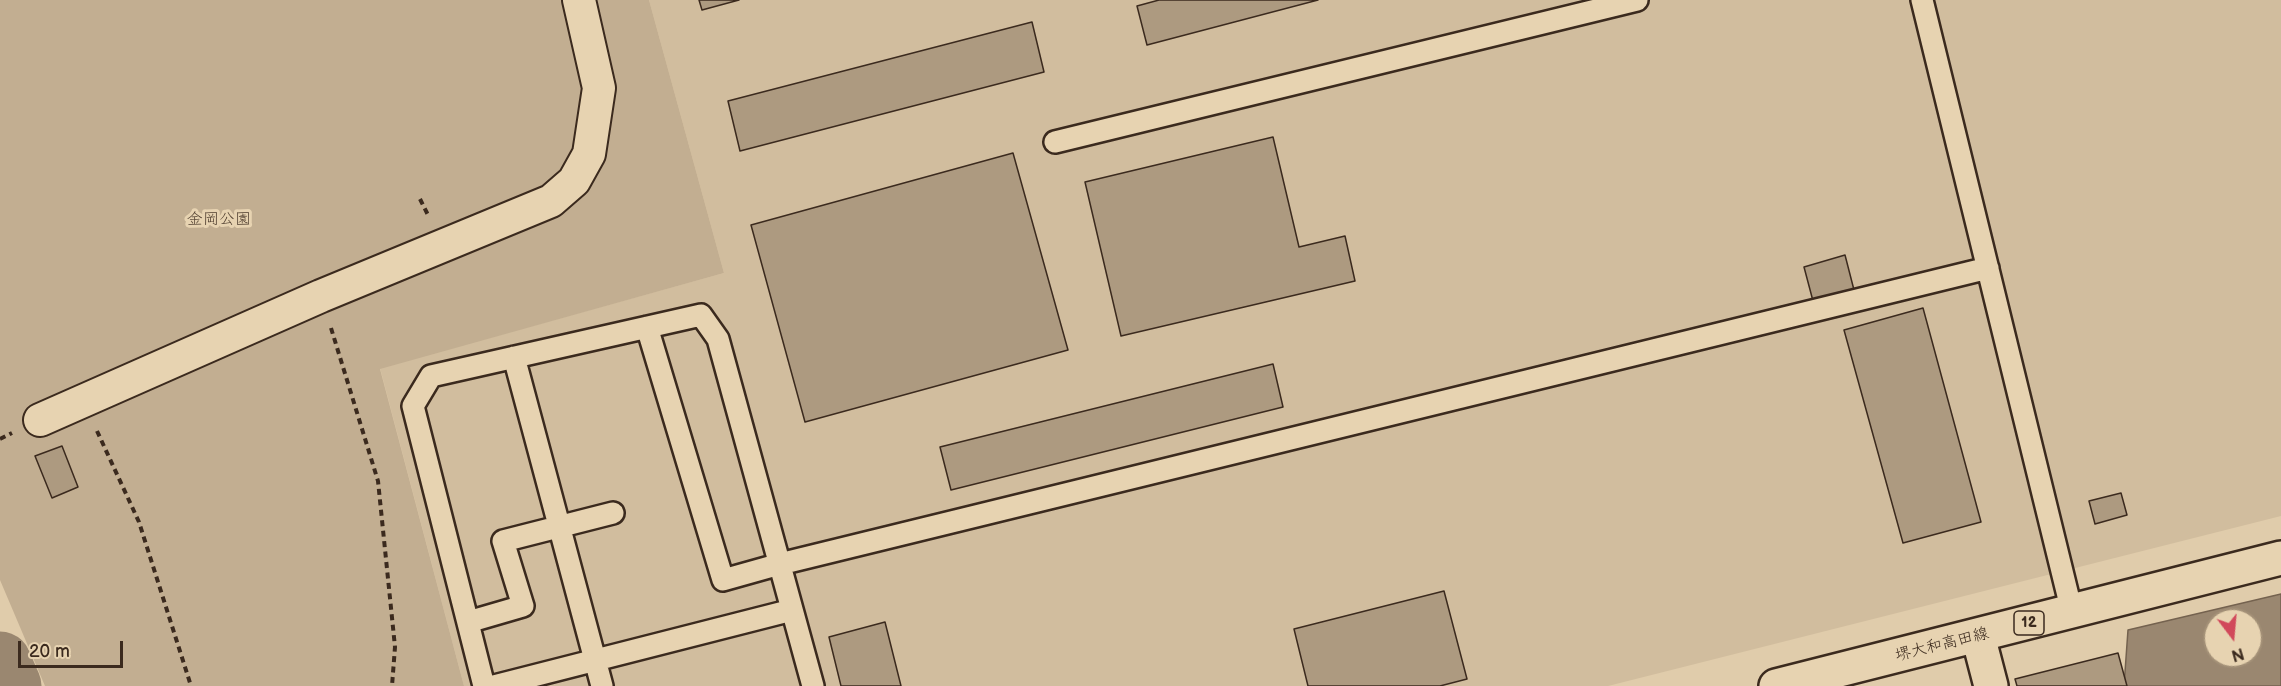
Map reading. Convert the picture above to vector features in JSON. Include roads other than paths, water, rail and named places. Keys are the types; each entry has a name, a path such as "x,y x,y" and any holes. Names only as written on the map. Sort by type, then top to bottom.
{"main road":[{"name":"堺大和高田線","path":"1776,686 2281,558"},
{"path":"1978,636 1991,686"}],"street":[{"path":"40,420 321,296 551,201 574,181 589,154 599,88 579,0"}],"lane":[{"path":"1922,0 2072,612"},
{"path":"1054,142 1626,1"},
{"path":"647,327 723,579 1988,268"},
{"path":"484,686 413,406 431,376 701,315 718,339 813,686"},
{"path":"514,357 602,686"},
{"path":"468,622 523,606 503,541 613,513"},
{"path":"494,686 792,610"}],"waterway":[{"path":"0,663 10,686"}],"park label":[{"name":"金岡公園","path":"219,220"}]}
